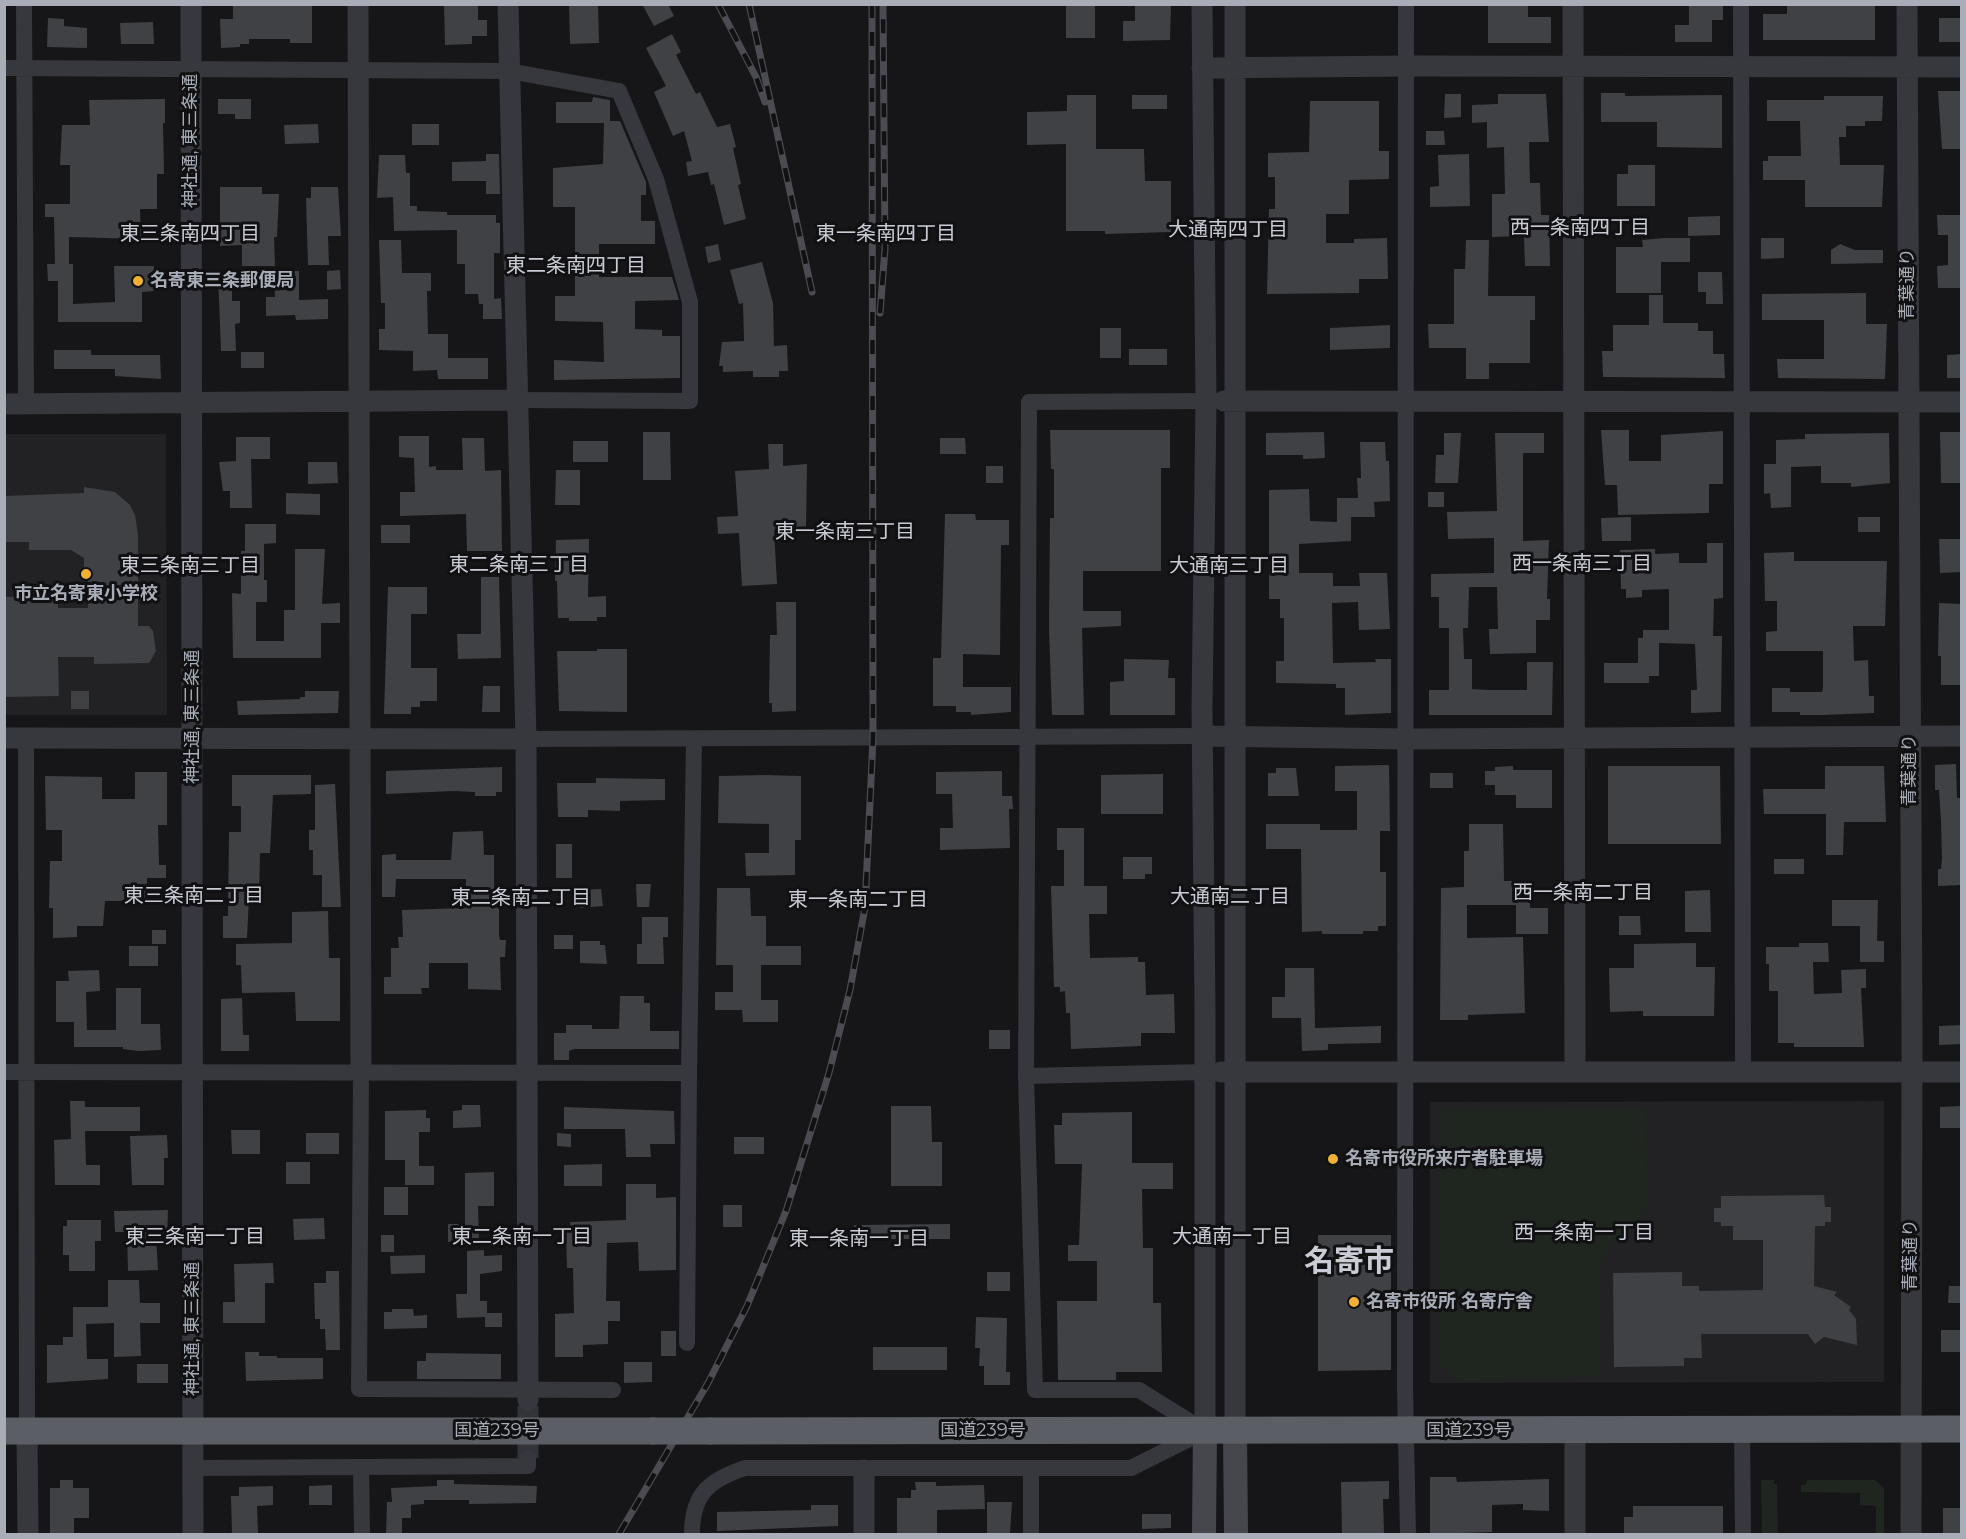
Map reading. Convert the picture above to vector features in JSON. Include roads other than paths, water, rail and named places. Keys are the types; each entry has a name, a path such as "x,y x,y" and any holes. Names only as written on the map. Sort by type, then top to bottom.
{"highway":[{"name":"国道239号","path":"16,1431 1575,1432 1962,1429"}],"main road":[{"path":"1204,1534 1205,1431"},
{"path":"1235,1431 1236,1534"}],"street":[{"path":"24,4 26,404"},
{"name":"神社通, 東三条通","path":"191,4 193,1534"},
{"path":"358,4 358,738 361,1073 359,1389 528,1396 613,1390"},
{"path":"508,4 525,739 528,1396"},
{"path":"1202,4 1206,401 1202,736 1205,1431"},
{"path":"1235,4 1235,1431"},
{"path":"1406,4 1405,1388 1408,1431 1408,1534"},
{"path":"1574,4 1575,1072"},
{"path":"1741,4 1743,1071"},
{"name":"青葉通り","path":"1907,4 1912,1072 1911,1534"},
{"path":"1202,68 1962,67"},
{"path":"4,68 509,71 619,91 656,179 690,302 690,401 4,404"},
{"path":"1205,1431 1140,1390 1035,1390 1026,1076 1029,402 1574,400 1962,402"},
{"path":"4,738 694,739 1235,736 1407,739 1962,736"},
{"path":"26,738 25,1072 16,1431 28,1534"},
{"path":"687,1343 694,739"},
{"path":"4,1072 690,1072"},
{"path":"1026,1076 1205,1072 1962,1072"},
{"path":"1742,1430 1743,1534"},
{"path":"692,1534 692,1522 701,1497 710,1483 722,1475 744,1468 864,1470 1131,1468 1205,1431"},
{"path":"1575,1432 1575,1534"},
{"path":"193,1468 528,1466 528,1458"},
{"path":"361,1467 362,1534"},
{"path":"1031,1468 1031,1534"},
{"path":"864,1470 864,1534"}],"tunnel":[{"path":"528,1400 528,1458"}],"railway":[{"path":"718,4 756,77 765,102"},
{"path":"749,4 812,292"},
{"path":"619,1534 708,1383 747,1306 786,1211 829,1073 850,990 865,907 873,739 872,4"},
{"path":"880,313 885,249 883,4"}],"place":[{"name":"名寄東三条郵便局","path":"138,281"},
{"name":"市立名寄東小学校","path":"86,574"},
{"name":"名寄市役所来庁者駐車場","path":"1333,1159"},
{"name":"名寄市役所 名寄庁舎","path":"1354,1302"}],"district":[{"name":"西一条南四丁目","path":"1580,228"},
{"name":"大通南四丁目","path":"1228,230"},
{"name":"東三条南四丁目","path":"190,234"},
{"name":"東一条南四丁目","path":"886,234"},
{"name":"東二条南四丁目","path":"576,266"},
{"name":"東一条南三丁目","path":"845,532"},
{"name":"西一条南三丁目","path":"1582,564"},
{"name":"東二条南三丁目","path":"519,565"},
{"name":"東三条南三丁目","path":"190,566"},
{"name":"大通南三丁目","path":"1229,566"},
{"name":"西一条南二丁目","path":"1583,893"},
{"name":"東三条南二丁目","path":"194,896"},
{"name":"大通南二丁目","path":"1230,897"},
{"name":"東二条南二丁目","path":"521,898"},
{"name":"東一条南二丁目","path":"858,900"},
{"name":"西一条南一丁目","path":"1584,1233"},
{"name":"東三条南一丁目","path":"195,1237"},
{"name":"東二条南一丁目","path":"522,1237"},
{"name":"大通南一丁目","path":"1232,1237"},
{"name":"東一条南一丁目","path":"859,1239"},
{"name":"名寄市","path":"1349,1262"}]}
